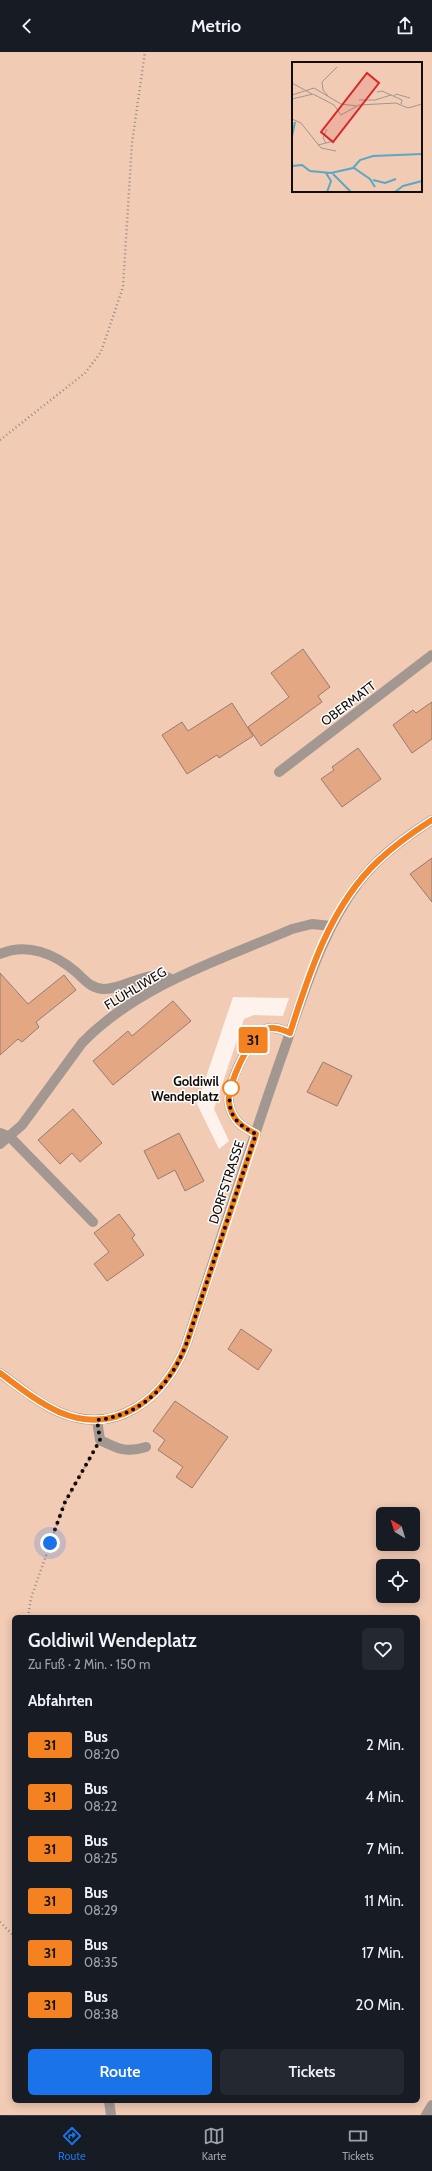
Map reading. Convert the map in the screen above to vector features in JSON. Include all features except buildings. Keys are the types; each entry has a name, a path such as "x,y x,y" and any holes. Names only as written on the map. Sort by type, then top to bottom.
{"street":[{"name":"OBERMATT","path":"280,772 432,654"},
{"name":"DORFSTRASSE","path":"0,1373 40,1402 59,1412 80,1419 97,1420 125,1414 145,1402 162,1386 179,1362 304,990 332,926 360,882 378,861 398,844 432,820"},
{"name":"FLÜHLIWEG","path":"0,1144 10,1137 22,1125 69,1060 94,1031 149,992 173,980 292,929 312,924 332,926"},
{"path":"0,954 22,948 36,950 66,964 94,988 111,989 154,975 165,974 173,980"},
{"path":"256,1134 242,1127 235,1120 229,1096 242,1060 252,1041 258,1034 267,1028 278,1028 290,1033"},
{"path":"0,1133 10,1137 93,1222"},
{"path":"97,1420 100,1440 119,1449 134,1451 146,1447"},
{"path":"109,2103 111,2115"},
{"path":"426,2115 432,2105"}],"path":[{"path":"0,440 79,378 101,352 122,287 132,143 145,52"},
{"path":"28,1615 31,1598 65,1502 100,1440"},
{"path":"0,1922 12,1934"}],"shaded area":[{"path":"0,52 432,52 432,2115 0,2115","holes":["233,997 289,998 283,1016 254,1015 244,1019 214,1109 229,1141 219,1149 197,1104"]}],"bus line":[{"name":"31","path":"0,1373 40,1402 59,1412 80,1419 97,1420 114,1418 134,1409 154,1394 172,1374 186,1345 256,1134 242,1127 235,1120 229,1104 229,1096 242,1060 252,1041 258,1034 267,1028 278,1028 290,1033 304,990 320,950 343,905 378,861 419,828 432,820"}],"place":[{"name":"Goldiwil Wendeplatz","path":"231,1088"}],"route":[{"path":"50,1543 65,1502 100,1440 97,1420 114,1418 125,1414 145,1402 172,1374 186,1345 256,1134 242,1127 235,1120 229,1104 229,1096 233,1084 231,1088"}]}
